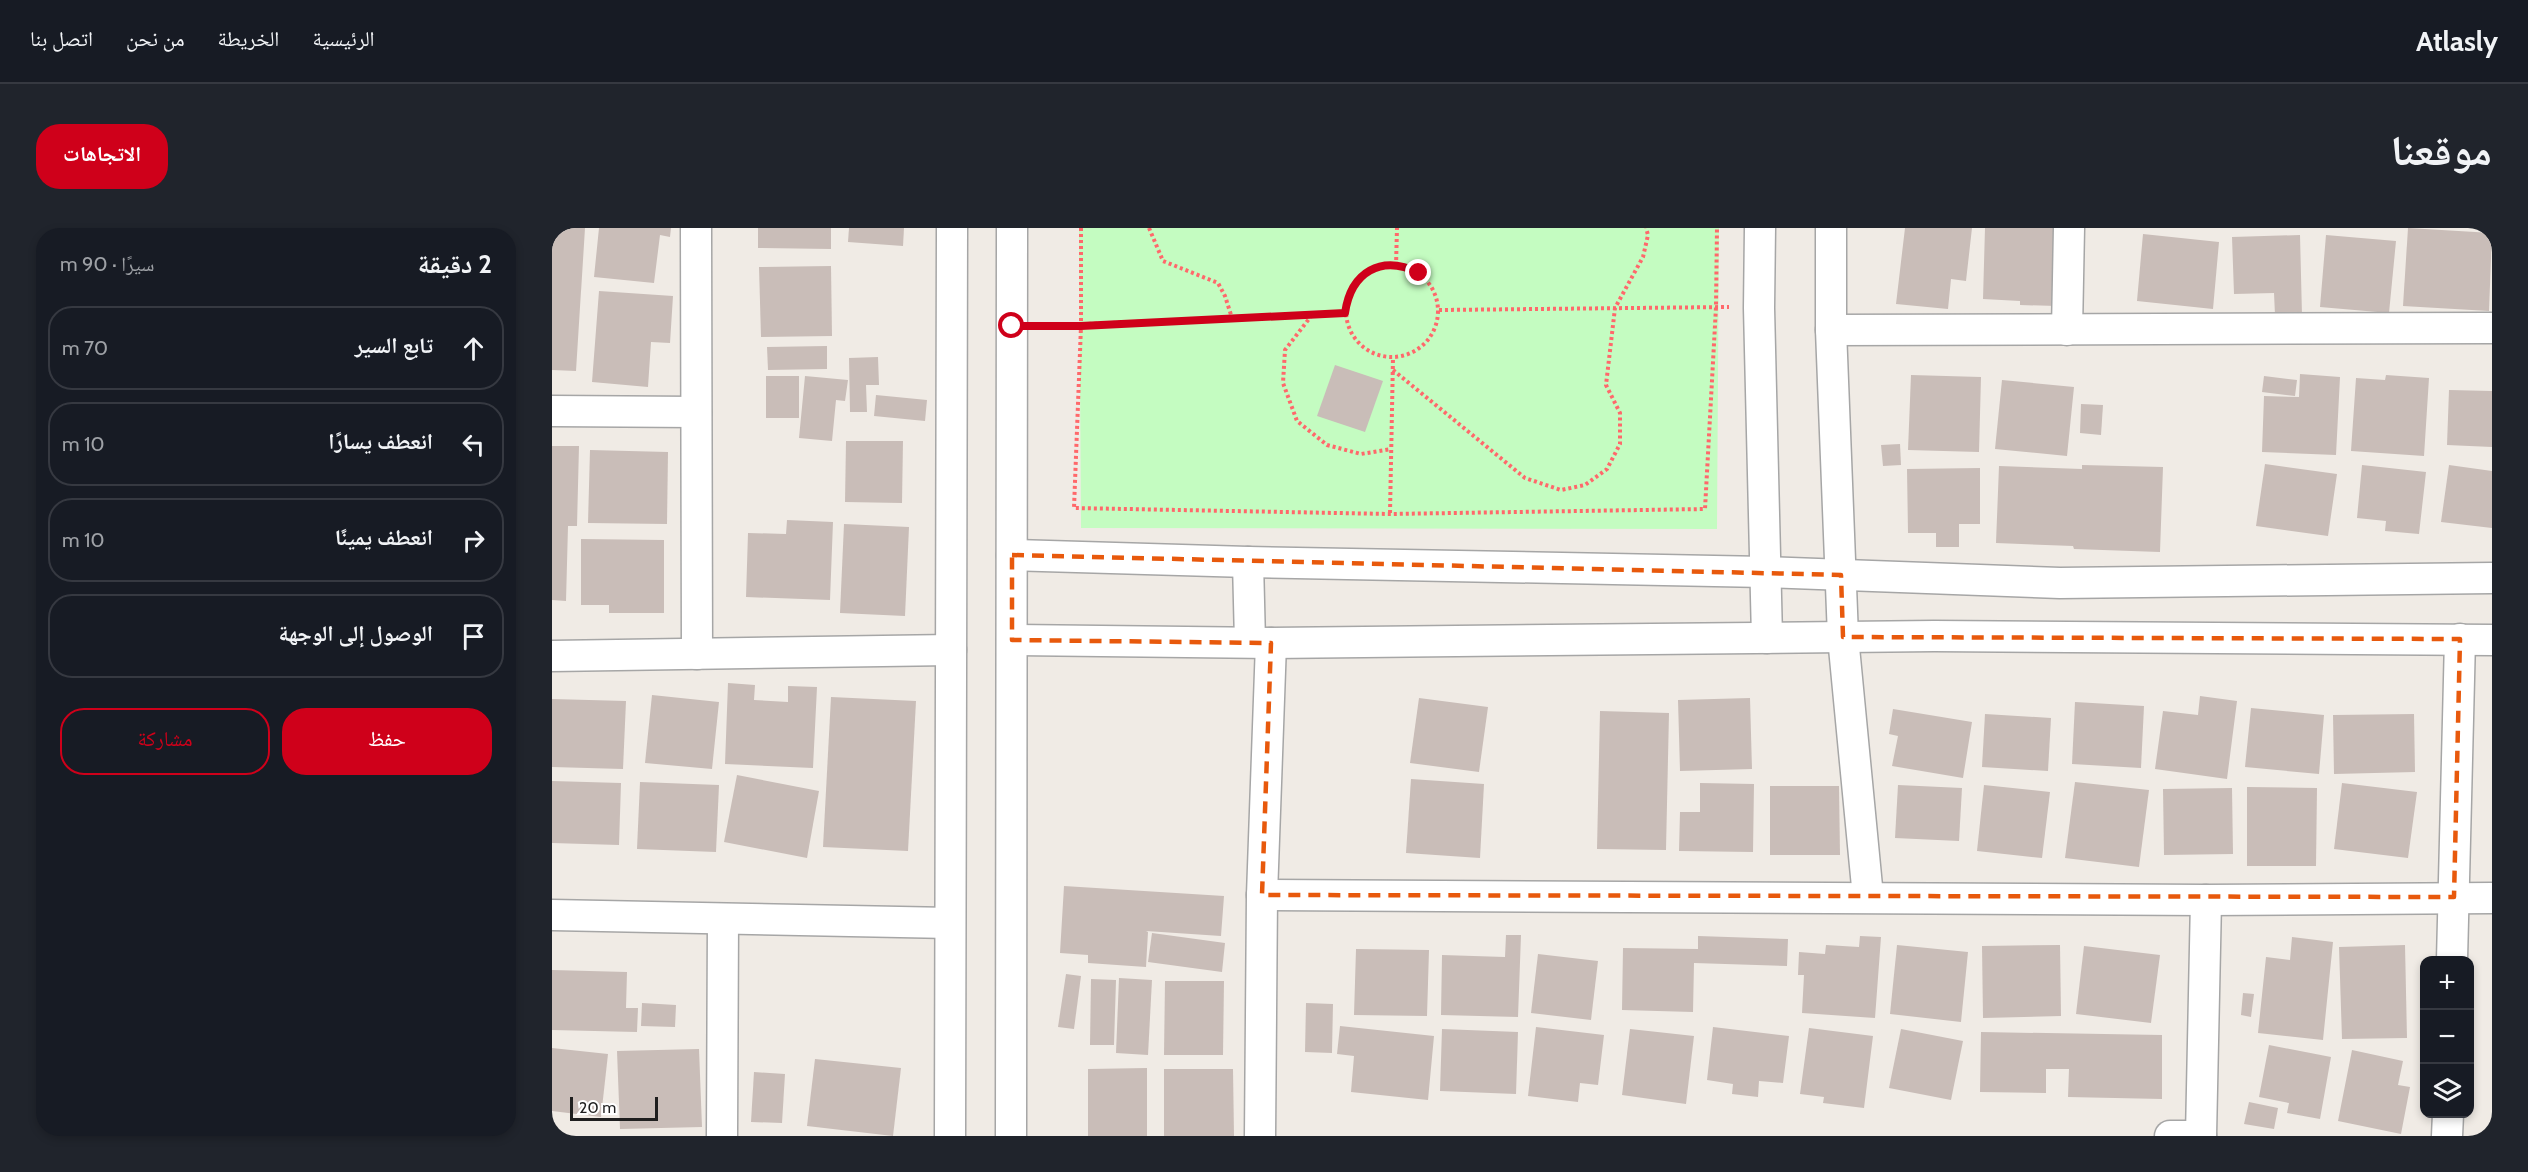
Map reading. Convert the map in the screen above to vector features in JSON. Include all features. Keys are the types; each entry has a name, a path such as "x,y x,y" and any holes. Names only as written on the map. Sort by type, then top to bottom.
{"street":[{"path":"696,228 697,654"},
{"path":"950,1136 952,228"},
{"path":"1011,1136 1012,228"},
{"path":"1760,228 1767,638"},
{"path":"1831,228 1831,330 1843,637 1868,897"},
{"path":"2067,330 2069,228"},
{"path":"1831,330 2492,328"},
{"path":"552,411 696,412"},
{"path":"1012,555 1765,572 2060,583 2492,578"},
{"path":"1248,562 1260,643 1262,895 1260,1136"},
{"path":"1012,640 1260,643 1843,637 2492,640"},
{"path":"2452,956 2460,639"},
{"path":"552,656 951,650"},
{"path":"1262,895 2206,900 2492,897"},
{"path":"2170,1136 2201,1136 2206,900"},
{"path":"552,915 950,922"},
{"path":"722,1136 723,919"},
{"path":"2447,1136 2448,1118"}],"path":[{"path":"1081,228 1081,326 1074,508 1390,514 1705,509 1716,307 1717,228"},
{"path":"1149,228 1163,261 1218,283 1232,318"},
{"path":"1396,266 1397,228"},
{"path":"1393,370 1525,478 1562,490 1585,485 1607,470 1620,444 1620,413 1606,385 1615,308 1643,257 1648,236 1646,228"},
{"path":"1396,266 1419,273 1429,283 1436,296 1439,310 1437,325 1431,338 1408,356 1394,358 1379,356 1365,350 1355,340 1348,327 1345,313 1347,298 1353,285 1364,274 1376,267 1396,266"},
{"path":"1439,310 1716,307"},
{"path":"1012,326 1081,326 1345,313"},
{"path":"1313,314 1285,351 1283,383 1297,421 1327,445 1361,453 1391,449"},
{"path":"1390,514 1394,358"}],"highlighted area":[{"path":"1012,555 1841,575 1843,637 2460,639 2454,897 1262,895 1271,643 1012,640"}],"green space":[{"path":"1079,228 1719,228 1717,529 1081,528"}],"building":[{"path":"552,228 585,228 576,371 552,370"},
{"path":"599,228 671,228 670,237 660,235 654,283 594,277"},
{"path":"758,228 831,228 831,249 758,248"},
{"path":"849,228 904,228 903,246 848,242"},
{"path":"1905,228 1972,228 1966,281 1951,279 1948,309 1896,304"},
{"path":"1985,228 2059,228 2057,306 2020,305 2020,301 1983,299"},
{"path":"2408,228 2492,233 2489,311 2403,306"},
{"path":"2143,234 2219,242 2213,309 2137,301"},
{"path":"2300,235 2302,315 2275,315 2274,293 2234,294 2232,237"},
{"path":"2326,235 2396,241 2389,313 2320,307"},
{"path":"831,266 832,336 761,337 759,267"},
{"path":"599,291 673,296 670,343 651,342 648,387 592,382"},
{"path":"827,346 827,369 768,370 767,347"},
{"path":"878,357 879,385 866,385 867,412 850,412 849,358"},
{"path":"1335,365 1383,381 1365,432 1317,416"},
{"path":"2300,374 2340,377 2336,455 2262,452 2264,396 2299,397"},
{"path":"1911,375 1981,377 1979,452 1908,450"},
{"path":"2386,375 2429,378 2424,456 2351,451 2356,378 2385,380"},
{"path":"766,376 799,376 799,418 766,418"},
{"path":"805,376 848,380 845,401 836,400 832,441 799,438"},
{"path":"2264,376 2297,380 2295,396 2262,392"},
{"path":"2002,380 2074,387 2067,456 1995,449"},
{"path":"2449,390 2492,391 2492,447 2447,445"},
{"path":"876,395 927,400 925,421 874,416"},
{"path":"2081,404 2103,405 2101,435 2080,433"},
{"path":"846,441 903,441 902,503 845,502"},
{"path":"1900,444 1901,465 1883,466 1881,445"},
{"path":"552,446 579,446 577,526 568,526 566,601 552,600"},
{"path":"590,450 668,452 667,524 588,523"},
{"path":"2265,464 2337,474 2328,536 2256,526"},
{"path":"2082,465 2163,467 2160,552 1996,543 1999,466 2082,469"},
{"path":"2362,465 2426,472 2419,534 2385,531 2386,521 2357,518"},
{"path":"2449,465 2492,471 2492,528 2441,522"},
{"path":"1980,468 1980,524 1959,524 1959,547 1936,547 1936,533 1908,533 1907,469"},
{"path":"787,520 833,522 830,600 746,597 748,533 786,534"},
{"path":"844,524 909,527 905,616 840,613"},
{"path":"581,539 664,540 664,613 609,613 609,605 581,605"},
{"path":"728,683 755,685 754,700 788,702 788,686 817,687 813,768 725,764"},
{"path":"652,695 719,702 712,769 645,763"},
{"path":"2200,696 2237,701 2227,779 2155,769 2163,711 2198,715"},
{"path":"831,697 916,701 908,851 823,847"},
{"path":"1419,698 1488,707 1479,772 1410,763"},
{"path":"1750,698 1752,769 1680,771 1678,700"},
{"path":"552,699 626,701 623,769 552,767"},
{"path":"2075,702 2144,706 2141,768 2072,764"},
{"path":"2251,708 2324,715 2319,774 2245,767"},
{"path":"1893,709 1972,722 1963,778 1892,766 1898,736 1889,734"},
{"path":"1600,711 1669,713 1666,850 1597,849"},
{"path":"1985,714 2051,718 2048,771 1982,767"},
{"path":"2414,714 2415,772 2334,774 2333,715"},
{"path":"737,775 819,791 807,858 724,842"},
{"path":"1411,779 1484,784 1480,858 1406,853"},
{"path":"552,781 621,783 619,845 552,843"},
{"path":"640,782 719,785 716,852 637,849"},
{"path":"2075,782 2149,790 2139,867 2065,858"},
{"path":"1700,783 1754,784 1753,852 1679,851 1680,812 1700,812"},
{"path":"2342,783 2417,792 2408,858 2334,849"},
{"path":"1898,785 1962,788 1959,841 1895,838"},
{"path":"1984,785 2050,792 2042,858 1977,851"},
{"path":"1770,786 1839,786 1840,855 1770,855"},
{"path":"2247,787 2317,788 2316,866 2247,866"},
{"path":"2232,788 2233,854 2164,855 2163,789"},
{"path":"1064,886 1224,896 1221,936 1146,931 1148,932 1146,967 1088,963 1088,955 1060,953"},
{"path":"1152,933 1225,943 1222,972 1148,962"},
{"path":"1506,935 1521,935 1518,1017 1441,1015 1442,955 1505,957"},
{"path":"1698,936 1788,939 1787,966 1694,963 1693,1012 1622,1010 1623,948 1698,949"},
{"path":"1860,936 1881,937 1875,1018 1802,1013 1804,975 1798,975 1799,952 1825,954 1826,945 1859,947"},
{"path":"2292,937 2333,942 2323,1040 2258,1033 2266,957 2290,960"},
{"path":"1897,945 1968,952 1961,1022 1890,1014"},
{"path":"2060,945 2061,1016 1983,1018 1982,946"},
{"path":"2405,945 2407,1038 2342,1039 2339,947"},
{"path":"2084,946 2160,955 2151,1023 2076,1014"},
{"path":"1356,949 1429,950 1427,1016 1354,1015"},
{"path":"1538,954 1598,961 1591,1020 1531,1013"},
{"path":"552,970 627,972 626,1008 638,1008 637,1032 552,1030"},
{"path":"1066,974 1081,976 1074,1029 1058,1027"},
{"path":"1119,978 1152,980 1148,1055 1116,1053"},
{"path":"1091,979 1116,980 1114,1045 1090,1045"},
{"path":"1165,981 1224,981 1223,1055 1164,1055"},
{"path":"2243,993 2254,994 2251,1017 2241,1015"},
{"path":"642,1003 676,1005 675,1027 641,1026"},
{"path":"1306,1003 1333,1004 1332,1053 1305,1052"},
{"path":"1340,1026 1434,1036 1428,1100 1351,1092 1354,1056 1337,1054"},
{"path":"1536,1027 1604,1035 1598,1085 1580,1083 1578,1102 1528,1096"},
{"path":"1713,1027 1789,1036 1783,1083 1759,1081 1758,1097 1732,1094 1733,1084 1707,1080"},
{"path":"1809,1028 1873,1036 1864,1108 1823,1103 1824,1097 1800,1094"},
{"path":"1442,1029 1518,1032 1516,1094 1440,1091"},
{"path":"1630,1029 1694,1036 1686,1104 1622,1095"},
{"path":"1901,1029 1963,1041 1951,1100 1889,1088"},
{"path":"1981,1032 2162,1035 2162,1099 2068,1097 2069,1069 2046,1069 2046,1093 1980,1092"},
{"path":"2269,1045 2331,1057 2320,1119 2287,1113 2289,1103 2259,1097"},
{"path":"552,1048 608,1054 601,1117 552,1111"},
{"path":"699,1049 702,1127 620,1129 617,1051"},
{"path":"2352,1050 2403,1061 2398,1085 2410,1087 2401,1134 2338,1121"},
{"path":"815,1059 901,1068 893,1136 807,1126"},
{"path":"1147,1068 1147,1136 1088,1136 1088,1069"},
{"path":"1164,1069 1233,1069 1234,1136 1164,1136"},
{"path":"754,1072 785,1074 782,1123 751,1122"},
{"path":"2249,1102 2278,1108 2274,1129 2244,1124"}],"route":[{"path":"1012,326 1081,326 1345,313 1347,298 1353,285 1364,274 1376,267 1391,265 1405,267 1419,273"}]}
